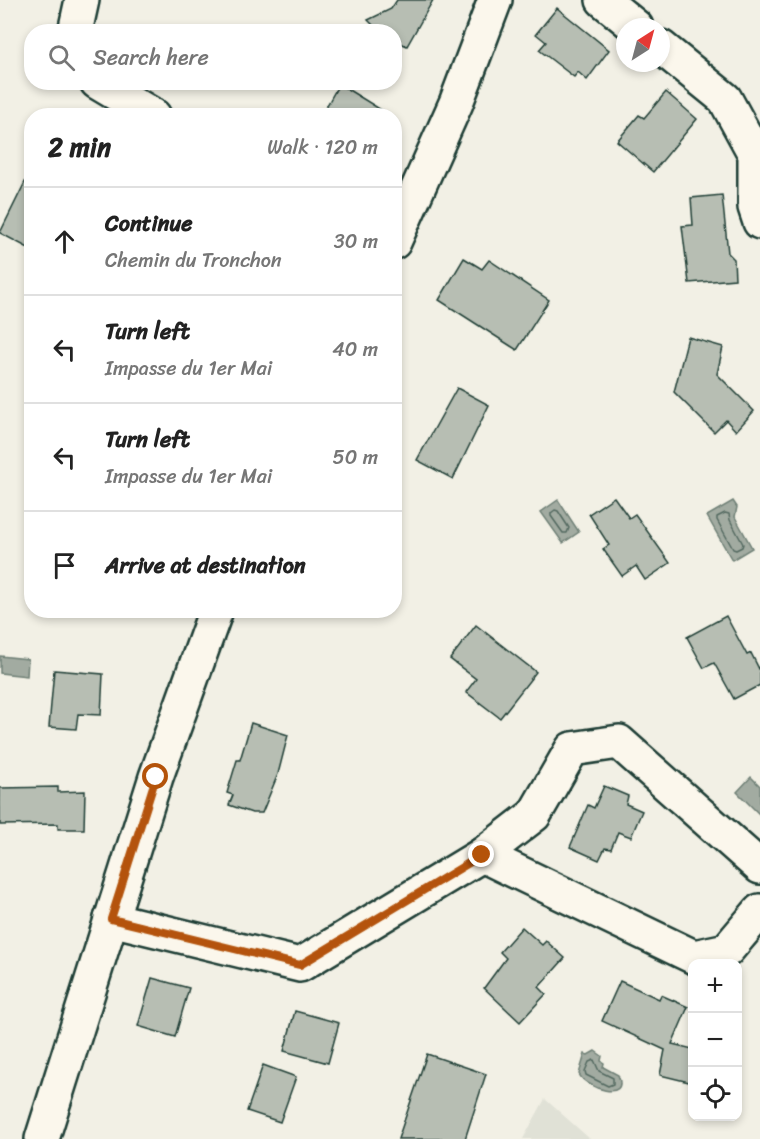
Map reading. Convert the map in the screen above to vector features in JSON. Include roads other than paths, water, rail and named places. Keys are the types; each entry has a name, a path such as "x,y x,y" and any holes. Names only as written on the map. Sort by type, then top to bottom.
{"street":[{"path":"77,24 82,0"},
{"path":"402,224 456,103 495,0"},
{"path":"603,0 625,18"},
{"path":"670,54 725,99 755,154 755,207 760,222"},
{"path":"111,90 141,108"},
{"path":"42,1139 156,777 213,618"},
{"path":"111,919 300,965 482,855 534,815 572,749 619,742 760,867"},
{"path":"482,855 694,957 728,950 760,911"}],"water":[{"path":"558,500 579,532 563,543 541,512"},
{"path":"733,501 737,507 735,517 752,548 732,560 707,516"},
{"path":"0,656 28,659 27,676 0,673"},
{"path":"751,777 760,786 760,815 737,792"},
{"path":"595,1051 602,1056 603,1067 618,1075 620,1084 618,1089 613,1091 597,1088 579,1074 585,1054 588,1055"}]}
